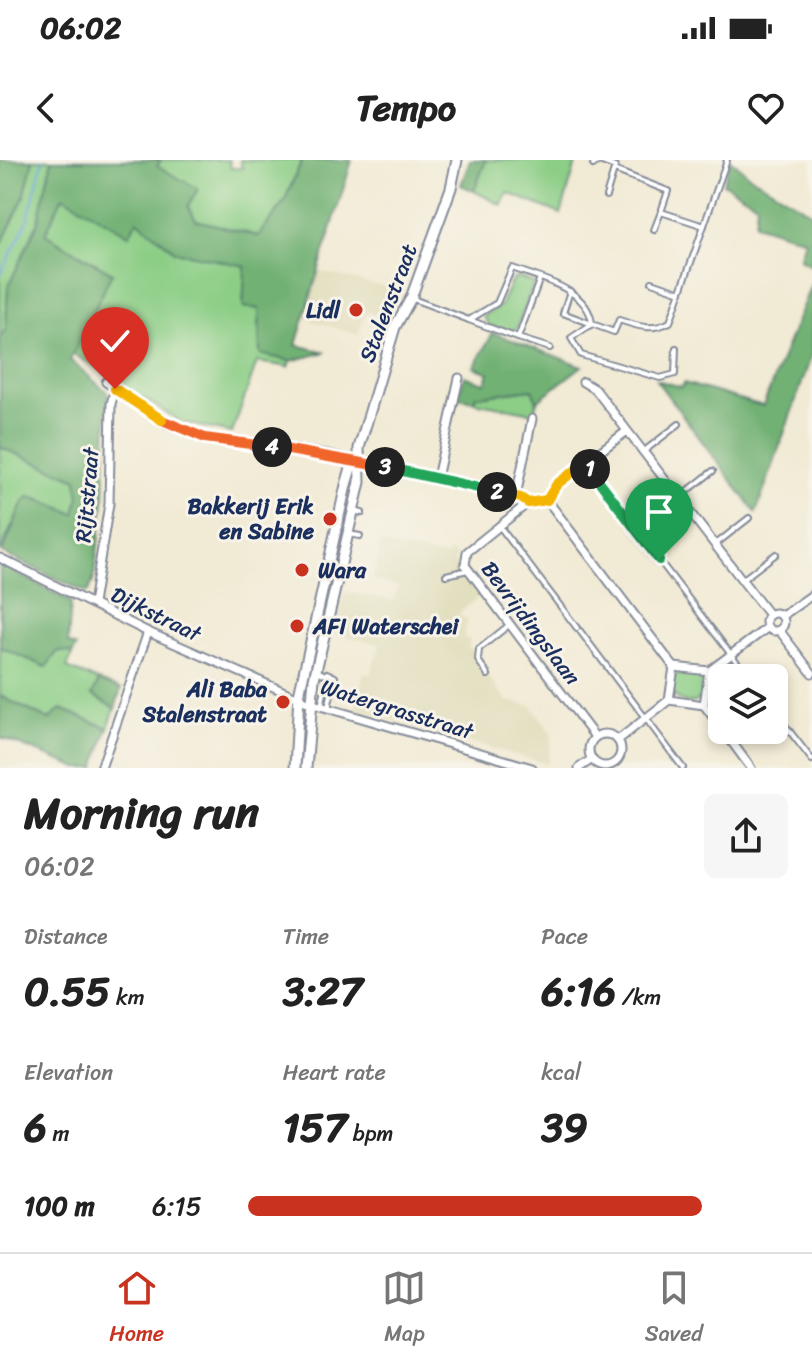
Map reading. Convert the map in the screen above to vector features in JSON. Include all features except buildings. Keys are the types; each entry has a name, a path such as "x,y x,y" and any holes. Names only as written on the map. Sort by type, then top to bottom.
{"street":[{"name":"Stalenstraat","path":"295,768 299,695 348,479 358,460 395,327 411,298 451,188 457,160"},
{"path":"437,478 459,378"},
{"path":"106,382 167,424 205,438 358,460 516,496 528,503 547,500 557,484 627,431"},
{"path":"583,382 595,389 769,615 767,628 719,664"},
{"name":"Rijtstraat","path":"93,604 109,504 111,404 115,389"},
{"path":"516,496 532,419"},
{"name":"Stalenstraat","path":"306,768 310,703 321,671 349,534 358,512 358,460"},
{"path":"348,479 360,482"},
{"path":"547,500 674,667 669,700 618,740"},
{"name":"Bevrijdingslaan","path":"528,503 467,552 468,570 595,737"},
{"name":"Dijkstraat","path":"0,558 148,632 299,695"},
{"path":"782,616 812,594"},
{"path":"769,615 775,612 782,616 784,623 779,630"},
{"path":"767,628 779,630 811,668"},
{"path":"101,768 148,632"},
{"path":"306,666 321,671"},
{"path":"674,667 708,671"},
{"path":"708,678 704,705 708,711"},
{"name":"Watergrasstraat","path":"299,695 310,703 532,768"},
{"path":"669,700 704,705"},
{"path":"607,734 618,740 621,751 618,765 603,766 592,759 589,745 595,737 607,734"},
{"path":"733,744 751,768"},
{"path":"579,768 592,759"}],"lane":[{"path":"606,196 618,160"},
{"path":"570,291 563,313 614,332 619,320 646,329 662,327 670,322 727,160"},
{"path":"593,165 599,161 668,191 654,230"},
{"path":"661,212 704,226"},
{"path":"469,320 497,303 512,268 570,291 584,305 592,324"},
{"path":"518,338 540,278"},
{"path":"652,282 681,292"},
{"path":"411,298 550,348"},
{"path":"592,324 571,338 581,355 598,361 601,359 660,378 675,374 676,348"},
{"path":"643,452 679,424"},
{"path":"585,463 738,664"},
{"path":"679,498 713,471"},
{"path":"715,545 749,518"},
{"path":"500,527 683,768"},
{"path":"349,534 360,536"},
{"path":"742,580 776,554"},
{"path":"446,575 468,570"},
{"path":"488,675 478,660 479,649 509,625"},
{"path":"321,671 335,677 324,707"},
{"path":"788,729 812,760"}],"shaded area":[{"path":"318,271 396,290 385,317 367,312 358,335 304,318"},
{"path":"381,544 446,557 448,552 456,554 455,562 480,596 459,613 460,617 468,619 464,638 470,640 468,648 477,650 476,661 507,701 532,706 552,735 548,764 355,710 364,673 371,674 380,644 335,634 344,592 394,601 398,586 373,580"}],"green space":[{"path":"0,160 33,160 24,197 0,247"},
{"path":"33,160 52,160 37,225 8,287 6,329 0,337 0,247 24,197"},
{"path":"52,160 161,160 157,166 198,189 188,206 196,220 258,236 284,202 302,160 352,160 296,345 326,352 291,361 260,354 259,309 243,307 245,266 175,251 137,220 129,235 63,196 45,234 112,273 70,360 108,393 104,502 93,582 87,593 2,553 22,504 29,496 75,514 79,497 77,479 0,447 0,337 6,329 8,287 37,225"},
{"path":"161,160 229,160 231,168 242,168 240,160 302,160 284,202 258,236 196,220 157,166"},
{"path":"470,160 486,160 474,191 461,185"},
{"path":"486,160 577,160 561,214 508,193 501,205 474,191"},
{"path":"731,160 750,176 812,213 812,266 799,259 805,240 755,224 757,204 723,183"},
{"path":"63,195 128,234 137,219 175,251 246,266 243,307 259,308 260,354 291,361 289,367 257,362 232,433 181,422 72,353 112,273 45,234"},
{"path":"518,277 534,283 516,330 510,333 489,326 483,316 500,306 512,280"},
{"path":"812,282 812,354 756,513 656,380 682,387 684,383 763,406"},
{"path":"493,333 582,366 537,401 532,389 476,396 474,401 458,398 464,376 485,383 489,373 474,367"},
{"path":"532,389 537,401 533,413 474,402 476,396"},
{"path":"0,447 77,479 79,497 76,514 39,499 22,504 0,552"},
{"path":"0,564 71,602 68,643 76,647 73,653 58,651 46,667 0,647"},
{"path":"0,647 46,667 58,651 73,653 67,668 99,681 93,695 115,708 108,728 61,709 49,720 0,696"},
{"path":"689,669 701,674 706,686 701,698 689,703 677,698 672,686 677,674"},
{"path":"99,681 121,689 115,708 92,695"},
{"path":"0,696 49,720 61,709 108,728 95,768 78,768 0,737"}],"waterway":[{"path":"0,275 27,222 43,160"}],"place":[{"name":"Lidl","path":"356,310"},
{"name":"Bakkerij Erik en Sabine","path":"330,519"},
{"name":"Wara","path":"302,570"},
{"name":"AFI Waterschei","path":"297,626"},
{"name":"Ali Baba Stalenstraat","path":"283,702"}],"route":[{"path":"115,389 167,424 205,438 358,460 516,496 528,503 547,500 557,484 585,463 659,560"}]}
